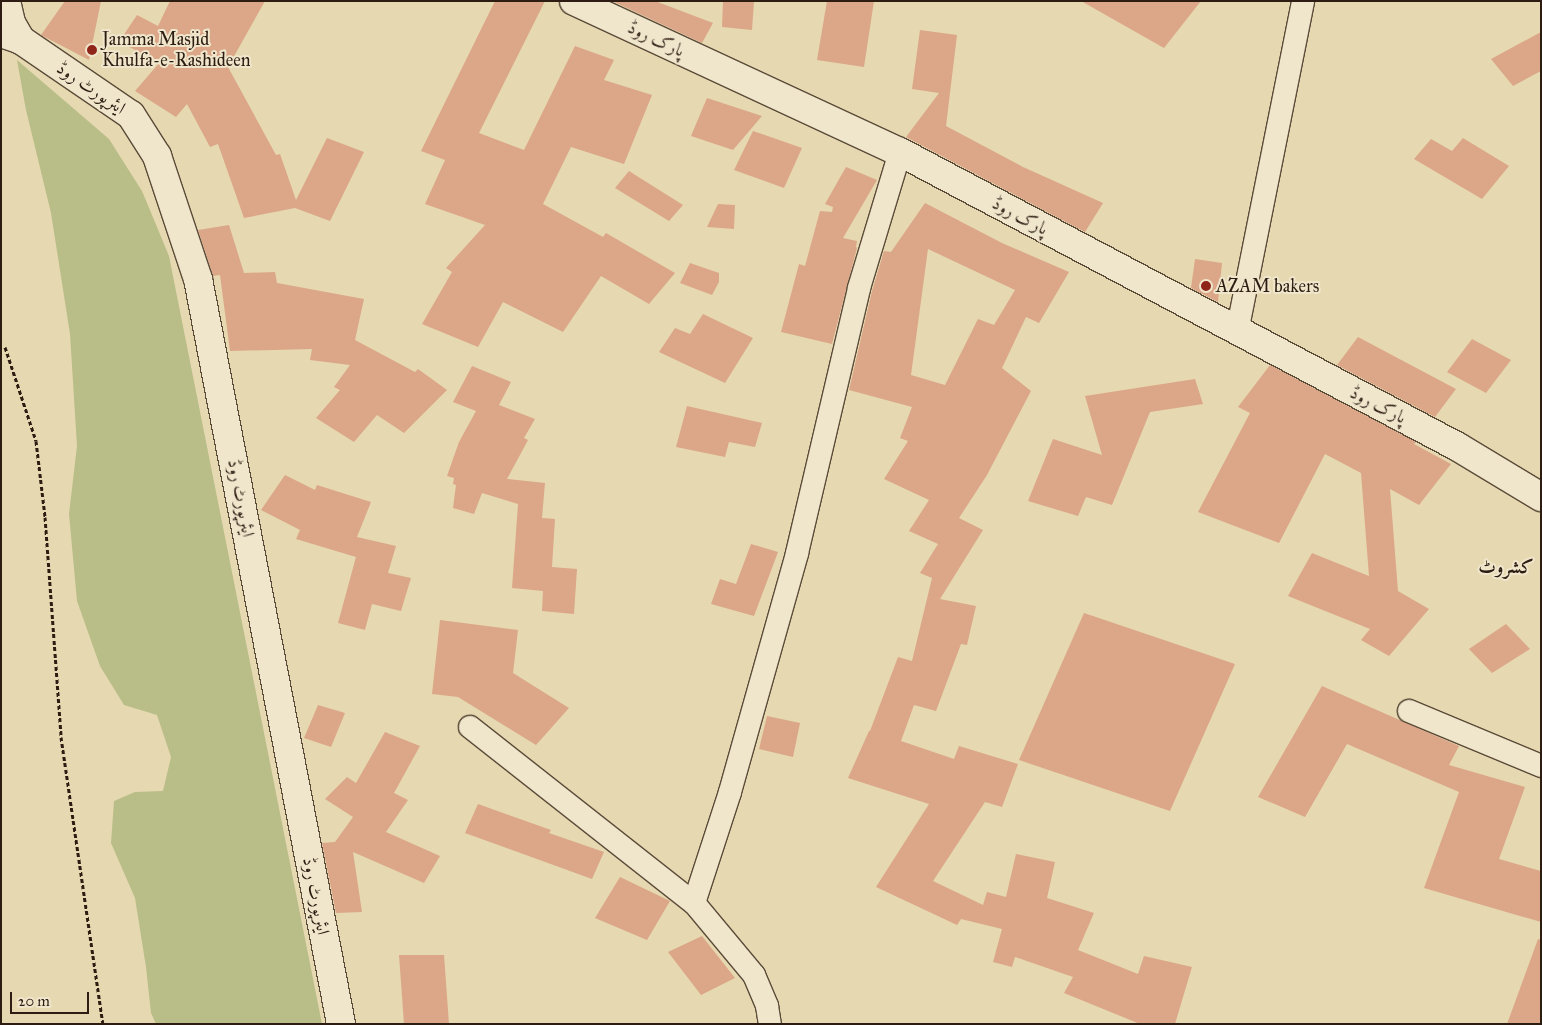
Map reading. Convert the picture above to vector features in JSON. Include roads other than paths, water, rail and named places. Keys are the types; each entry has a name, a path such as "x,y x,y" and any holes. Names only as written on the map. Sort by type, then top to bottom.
{"street":[{"name":"ایئرپورٹ روڈ","path":"6,1 11,23 11,36 131,115 157,156 198,279 341,1024"},
{"name":"پارک روڈ","path":"574,1 900,152 1237,332 1458,447 1541,496"},
{"path":"1237,332 1303,1"},
{"path":"694,903 730,792 797,553 859,288 900,152"},
{"path":"1409,710 1541,766"},
{"path":"470,727 694,903 754,975 767,1006 770,1024"}],"place":[{"name":"Jamma Masjid Khulfa-e-Rashideen","path":"92,50"},
{"name":"AZAM bakers","path":"1206,286"}],"district":[{"name":"کشروٹ","path":"1506,567"}]}
